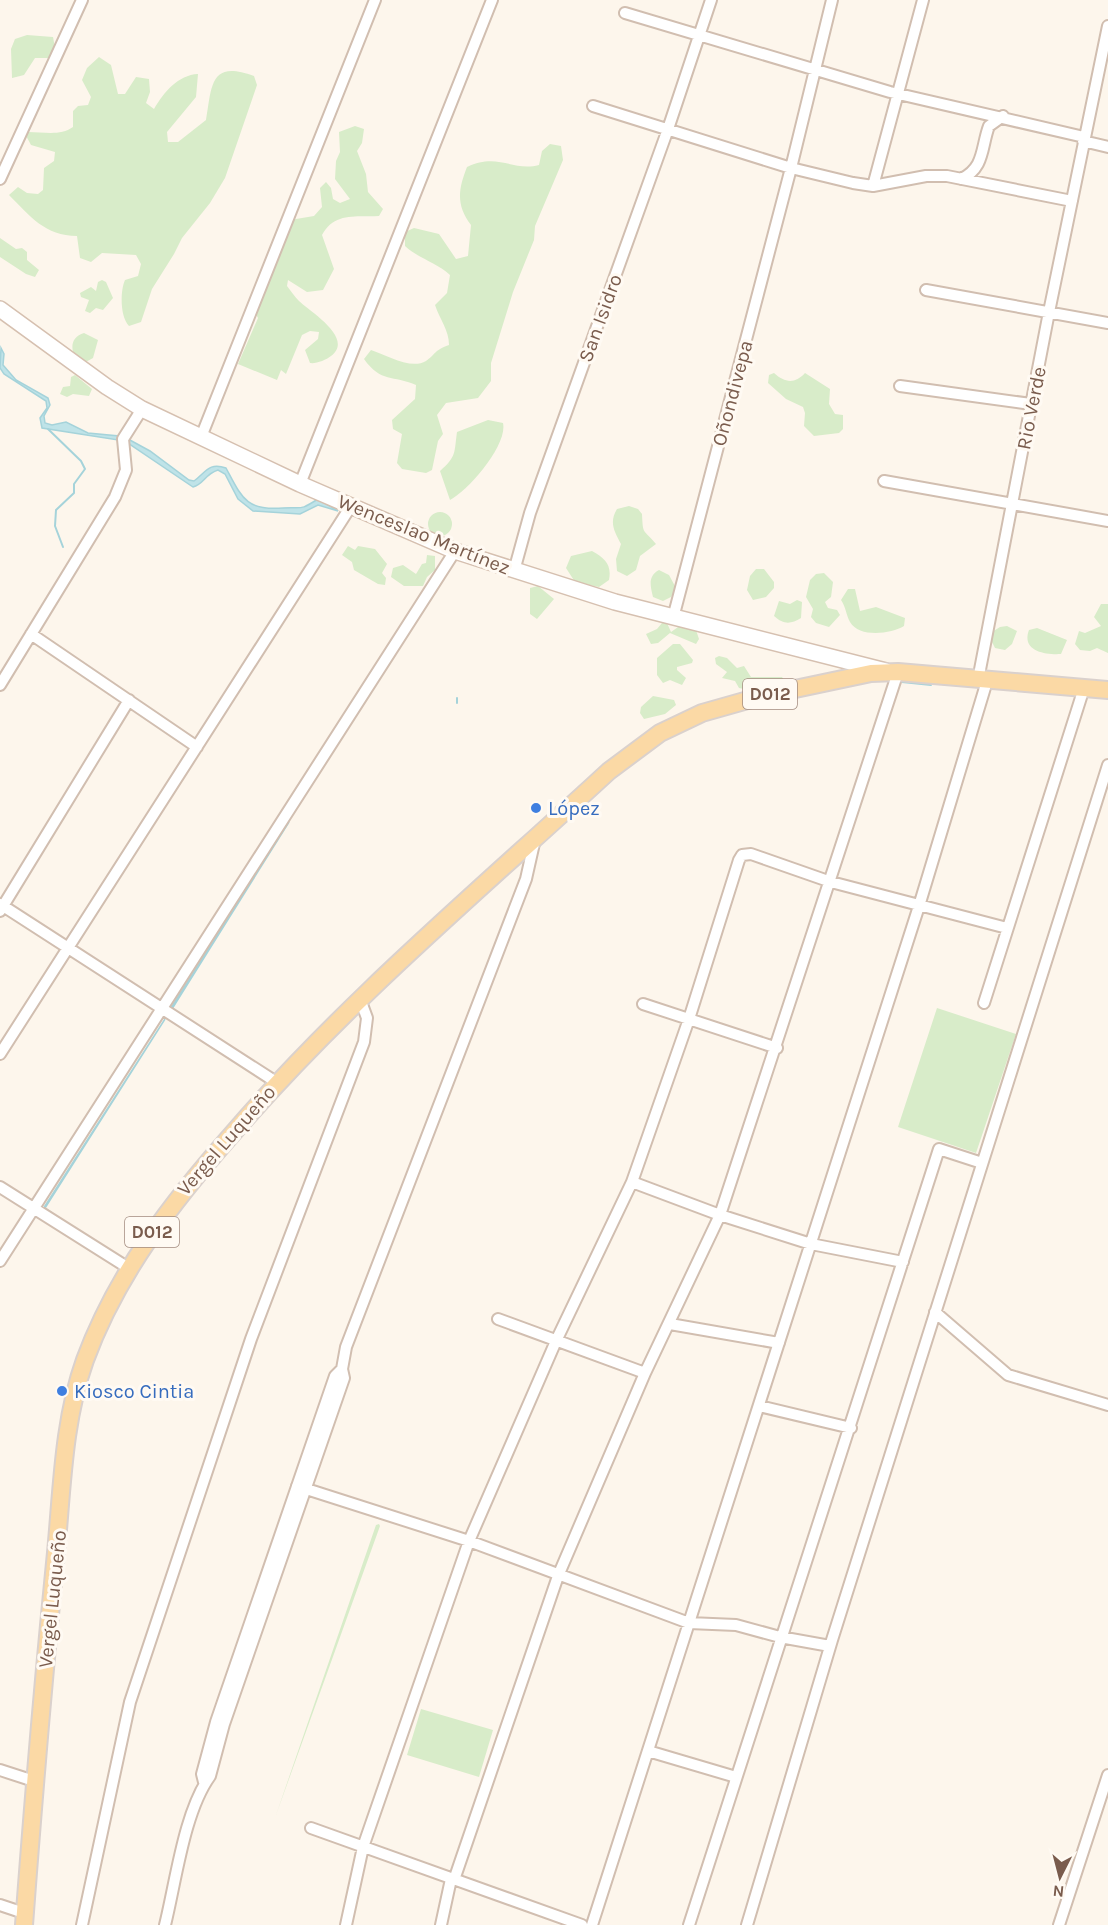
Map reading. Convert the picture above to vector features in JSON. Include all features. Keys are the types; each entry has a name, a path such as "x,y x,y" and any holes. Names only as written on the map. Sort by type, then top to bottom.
{"main road":[{"name":"Wenceslao Martínez","path":"0,309 106,387 142,409 300,484 455,551 673,618 892,672"},
{"name":"D012","path":"892,672 1108,690"},
{"name":"Vergel Luqueño","path":"24,1919 34,1781 65,1460 74,1400 90,1348 130,1269 173,1202 276,1082 360,999 644,743 681,722 732,703 892,672"}],"street":[{"path":"0,179 82,0"},
{"path":"201,437 375,0"},
{"path":"300,484 492,0"},
{"name":"San Isidro","path":"514,571 533,506 668,129 711,0"},
{"name":"Oñondivepa","path":"673,618 791,168 832,0"},
{"path":"873,186 923,0"},
{"path":"625,13 813,71 897,94 1003,116 1108,147"},
{"name":"Rio Verde","path":"592,1925 919,906 983,680 1048,312 1108,26"},
{"path":"593,106 791,168 873,186 926,176 961,179 1072,201"},
{"path":"961,179 977,168 988,126 1003,116"},
{"path":"926,290 1108,322"},
{"path":"900,386 1031,404"},
{"path":"0,685 124,479 126,470 123,439 142,409"},
{"path":"884,481 1108,521"},
{"path":"0,1054 351,506"},
{"path":"0,1261 455,551"},
{"path":"31,634 197,747"},
{"path":"441,1925 452,1879 558,1576 645,1373 720,1215 831,882 892,672"},
{"path":"984,1003 1084,688"},
{"path":"129,700 1,907 276,1082"},
{"path":"747,1925 830,1646 1108,765"},
{"path":"165,1925 190,1823 204,1782 210,1776 224,1724 301,1488 344,1378 342,1369 346,1347 526,879 535,839"},
{"path":"346,1925 363,1847 469,1541 556,1341 632,1182 689,1019 742,855 751,854 831,882 1007,928"},
{"path":"82,1925 130,1702 251,1339 364,1042 367,1018 360,999"},
{"path":"643,1004 777,1048"},
{"path":"689,1925 939,1149 982,1163"},
{"path":"632,1182 720,1215 811,1244 903,1262"},
{"path":"0,1187 130,1269"},
{"path":"935,1312 1008,1375 1108,1405"},
{"path":"498,1319 645,1373"},
{"path":"670,1324 779,1342"},
{"path":"759,1406 851,1428"},
{"path":"301,1488 469,1541 689,1623 736,1625 780,1637 830,1646"},
{"path":"648,1751 736,1777"},
{"path":"0,1770 34,1781"},
{"path":"1059,1925 1108,1775"},
{"path":"311,1828 582,1925"},
{"path":"0,1905 24,1919"}],"green space":[{"path":"27,35 53,37 56,53 50,58 35,58 24,75 12,78 11,49 15,39"},
{"path":"99,57 111,65 118,94 125,94 136,77 149,79 150,92 146,103 154,109 162,96 178,81 198,74 196,97 167,132 168,142 178,142 206,120 212,86 221,74 229,71 254,76 257,85 225,178 210,203 182,238 152,289 141,322 129,326 122,310 122,291 125,280 138,276 141,264 136,255 102,253 91,262 80,258 77,236 56,233 47,229 9,195 18,187 27,193 38,194 43,190 44,168 54,161 55,152 31,145 24,132 56,133 73,127 73,111 78,106 88,105 91,97 82,80 87,68"},
{"path":"355,126 364,129 362,143 357,151 366,174 368,192 383,209 379,216 346,217 333,222 327,228 322,235 334,269 323,290 307,292 288,280 287,286 298,299 328,325 338,341 337,349 331,356 310,363 305,350 318,339 319,332 310,331 302,335 286,374 281,370 277,380 238,364 258,318 251,305 290,220 314,216 322,207 320,188 326,182 331,188 333,199 340,203 350,199 335,179 336,161 340,152 339,132"},
{"path":"550,144 561,146 563,160 535,226 534,240 513,292 491,363 491,381 478,398 446,403 437,415 443,434 438,441 432,470 426,473 402,469 397,463 402,434 393,429 392,420 415,399 416,385 376,372 364,359 371,350 406,363 420,363 449,345 446,330 435,305 447,293 450,275 405,246 405,232 414,228 439,234 456,259 468,256 471,225 463,211 460,197 467,167 488,161 521,166 539,165 542,151"},
{"path":"0,238 16,249 22,248 27,252 27,260 39,270 35,277 26,274 0,257"},
{"path":"102,280 106,282 113,298 103,310 96,308 90,313 85,311 89,300 81,297 80,293 91,287 96,291 98,282"},
{"path":"84,333 98,340 93,358 84,363 75,356 72,347 75,339"},
{"path":"774,373 790,381 805,373 830,389 829,404 835,414 843,415 843,429 839,433 814,436 804,426 803,407 786,399 768,383 769,375"},
{"path":"75,375 92,389 89,396 73,394 67,397 60,394 63,387 70,386 71,377"},
{"path":"488,420 503,423 499,443 476,477 450,500 440,471 454,454 457,432"},
{"path":"629,506 638,509 642,514 644,531 656,544 640,556 636,570 627,576 617,571 616,559 621,544 615,531 613,518 617,509"},
{"path":"440,512 449,515 452,524 449,533 440,536 431,533 428,524 431,515"},
{"path":"348,546 355,550 358,546 375,549 387,564 382,573 386,578 385,585 378,584 354,570 352,562 342,555"},
{"path":"592,551 604,559 609,570 609,580 599,587 575,582 566,568 571,556"},
{"path":"427,555 435,556 435,570 427,577 423,586 404,586 391,577 393,568 403,565 416,574 422,564 426,563"},
{"path":"756,569 764,569 774,582 774,588 766,597 753,600 747,590 750,576"},
{"path":"659,570 669,575 676,588 671,597 663,601 653,597 651,589 651,578"},
{"path":"824,573 833,582 831,597 825,602 828,608 837,610 840,615 829,627 816,623 811,617 813,609 806,597 810,580 816,574"},
{"path":"538,586 554,599 537,619 530,614 530,588"},
{"path":"848,589 855,589 860,611 876,607 905,618 904,626 876,633 854,627 841,600"},
{"path":"797,600 802,602 801,618 788,623 774,616 779,601 790,604"},
{"path":"1101,604 1108,604 1108,653 1097,648 1090,651 1080,650 1075,644 1079,631 1085,633 1101,626 1094,617"},
{"path":"662,623 667,623 671,632 681,625 696,630 699,639 696,644 670,633 658,643 651,644 646,634 657,629"},
{"path":"1007,626 1017,631 1012,644 1005,650 995,648 991,640 992,632"},
{"path":"1037,628 1067,640 1061,654 1048,654 1031,647 1027,637 1029,630"},
{"path":"673,644 680,644 693,660 692,663 677,667 677,670 686,678 682,685 670,680 663,683 657,675 657,658"},
{"path":"719,656 727,658 737,668 744,666 751,677 782,677 784,680 753,684 744,689 739,688 735,681 722,678 727,672 716,664 715,658"},
{"path":"653,696 674,700 676,705 665,714 644,719 640,713 641,707"},
{"path":"937,1008 1016,1034 976,1153 898,1127"},
{"path":"376,1525 380,1526 276,1815"},
{"path":"421,1709 493,1730 479,1777 407,1755"}],"water":[{"path":"1,348 4,354 3,365 16,380 48,398 50,405 44,416 45,423 52,425 66,422 88,433 119,436 118,440 42,428 40,418 47,408 46,401 4,374 0,368"},
{"path":"128,439 150,451 189,480 194,481 212,467 226,468 241,495 253,505 271,508 301,508 318,499 338,511 318,505 300,514 253,511 238,499 225,474 218,470 193,487 128,443"},
{"path":"289,822 172,1009 171,1008"},
{"path":"165,1019 45,1208 81,1233 43,1209"}],"waterway":[{"path":"48,429 81,461 85,469 74,484 74,493 56,510 55,526 63,547"},
{"path":"902,682 931,685"},
{"path":"457,698 457,703"}],"place":[{"name":"López","path":"536,808"},
{"name":"Kiosco Cintia","path":"62,1391"}]}
